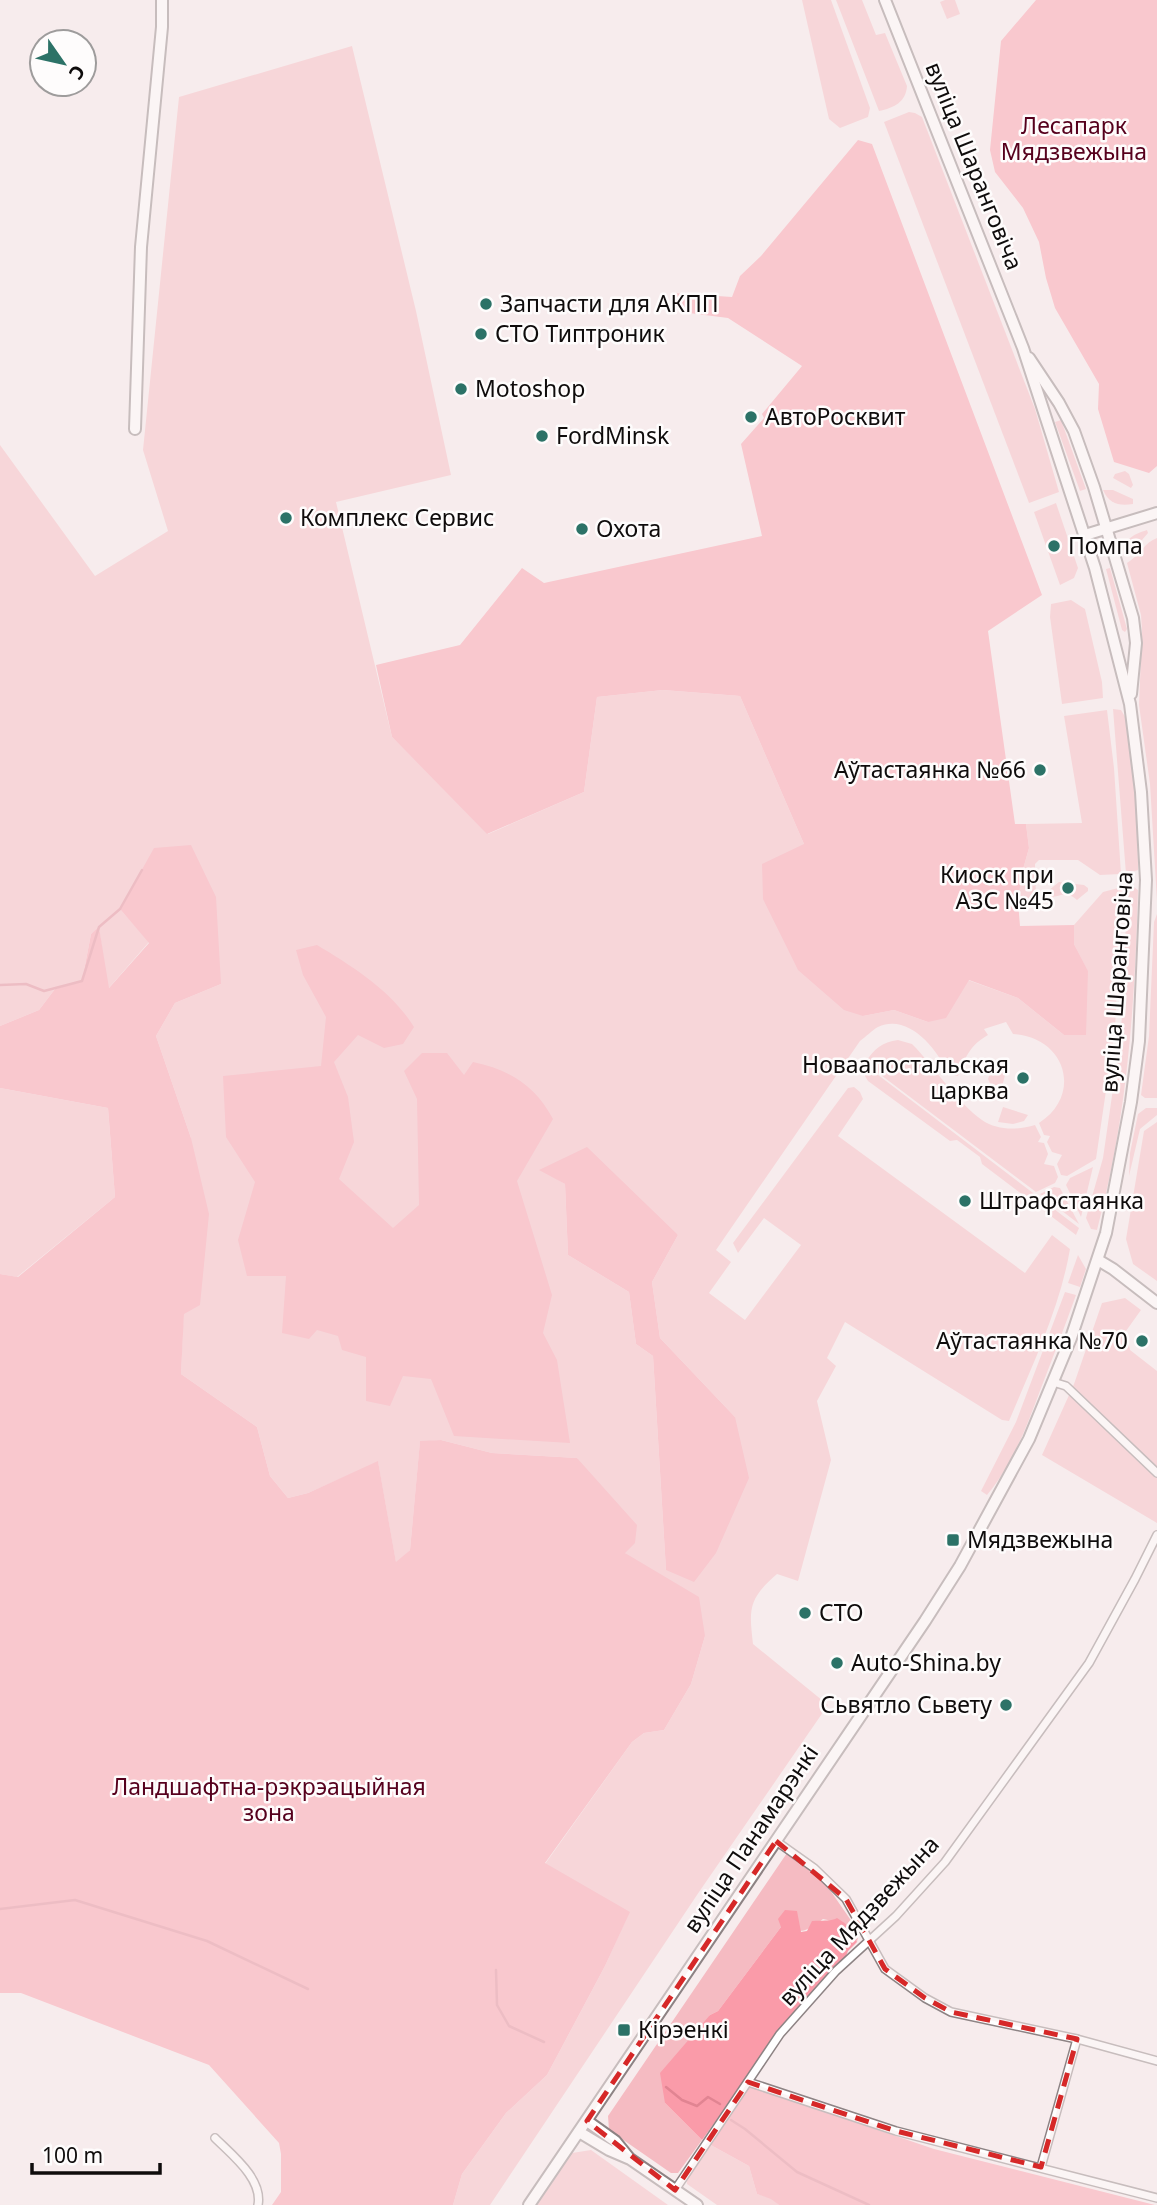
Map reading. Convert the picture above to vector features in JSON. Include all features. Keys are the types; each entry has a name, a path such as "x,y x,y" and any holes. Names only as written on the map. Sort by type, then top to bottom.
{"main road":[{"path":"135,429 141,247 162,27 162,0"},
{"name":"вуліца Шаранговіча","path":"885,0 1023,348 1085,535 1130,704 1145,843 1143,980 1131,1102 1106,1233 1098,1260"},
{"name":"вуліца Шаранговіча","path":"1023,348 1074,431 1106,528 1133,618 1136,643 1130,704"},
{"path":"1085,535 1157,513"},
{"path":"1098,1260 1157,1303"},
{"name":"вуліца Панамарэнкі","path":"529,2205 961,1566 1024,1448 1054,1382 1098,1260"},
{"path":"587,2120 615,2141 630,2159"},
{"path":"579,2132 630,2159 697,2205"}],"street":[{"path":"1054,1382 1066,1386 1157,1474"},
{"name":"вуліца Мядзвежына","path":"675,2190 780,2034 836,1971 896,1916 945,1862 1089,1663 1157,1535"},
{"path":"776,1841 814,1868 846,1899 885,1969 925,1998 951,2011 1077,2039 1157,2061"},
{"path":"1041,2167 1077,2039"},
{"path":"748,2082 896,2131 1157,2198"},
{"path":"215,2138 256,2183 260,2195 258,2205"}],"highlighted area":[{"path":"776,1841 846,1899 885,1969 925,1998 951,2012 1077,2039 1041,2167 896,2131 748,2082 675,2190 587,2121"}],"shaded area":[{"path":"802,0 831,0 870,108 868,117 840,128 829,119"},
{"path":"836,0 862,0 876,35 885,33 907,86 902,100 894,106 879,111"},
{"path":"955,0 960,14 947,19 940,2"},
{"path":"352,46 416,311 451,475 336,502 392,737 488,834 584,792 597,697 663,690 740,696 804,844 863,1016 894,1010 928,1022 968,980 1018,998 1064,1035 1088,972 1074,944 1074,925 1103,892 1122,887 1115,1029 1096,1159 1067,1176 1061,1175 1057,1164 1062,1155 1052,1152 1047,1142 1050,1136 1044,1135 1039,1123 1053,1111 1061,1098 1064,1083 1056,1056 1046,1045 1013,1034 1006,1022 984,1029 988,1035 972,1048 958,1076 947,1071 936,1052 920,1035 900,1025 889,1024 876,1028 860,1041 716,1250 731,1262 709,1293 745,1320 801,1245 764,1218 738,1253 733,1243 848,1088 854,1087 863,1099 838,1136 1025,1273 1052,1235 1070,1249 1052,1315 1009,1421 1002,1420 845,1322 827,1358 836,1366 817,1401 831,1460 798,1581 777,1574 760,1591 751,1613 753,1644 828,1705 699,1892 490,2205 453,2205 462,2174 506,2113 547,2075 605,1966 629,1913 545,1864 632,1742 644,1733 664,1730 691,1684 705,1636 624,1552 577,1458 492,1453 441,1440 420,1442 410,1550 396,1563 378,1462 308,1493 288,1498 270,1476 257,1427 181,1374 191,1138 156,1036 175,1003 221,984 120,909 149,942 108,989 99,928 91,934 82,981 55,989 39,1010 0,1026 0,445 95,576 168,531 143,450 179,97","holes":["540,1169 678,1235 652,1282 660,1338 735,1417 666,1570 653,1356 636,1344 629,1292 568,1255 565,1184"]},
{"path":"909,112 922,117 1035,409 1059,492 1029,503 884,122"},
{"path":"1061,420 1086,489 1080,491 1055,422"},
{"path":"1125,471 1133,485 1131,488 1113,478 1115,474"},
{"path":"1103,490 1113,490 1133,499 1133,504 1115,503"},
{"path":"1056,503 1078,568 1074,578 1060,585 1034,512"},
{"path":"1147,530 1148,533 1130,554 1125,556 1125,545 1130,538"},
{"path":"1157,538 1157,901 1150,784 1139,705 1141,615 1127,563"},
{"path":"1110,568 1127,629 1125,632 1122,630 1106,569"},
{"path":"1071,600 1085,609 1102,682 1103,698 1062,704 1050,617 1051,604"},
{"path":"1113,709 1121,710 1127,720 1137,814 1138,870 1126,874"},
{"path":"1107,710 1121,874 1100,875 1078,860 1039,860 1035,864 1036,900 1018,902 1029,848 1026,824 1082,823 1064,716"},
{"path":"1059,882 1084,885 1088,891 1077,900 1066,895 1051,897 1048,891"},
{"path":"1127,887 1138,890 1132,1019 1116,1146 1097,1230 1091,1229 1086,1218 1103,1158 1117,1061 1123,1008"},
{"path":"1157,914 1157,1098 1145,1098 1141,1095 1149,1036 1154,922"},
{"path":"898,1040 912,1044 956,1096 988,1124 1008,1128 1035,1125 1041,1137 1038,1142 1044,1143 1048,1154 1044,1164 1054,1166 1058,1177 1055,1183 1036,1192 865,1063 879,1047"},
{"path":"998,1063 1005,1075 1000,1095 996,1096 988,1079 992,1068"},
{"path":"865,1065 1079,1228 1076,1235 982,1164 980,1157 957,1140 950,1141 868,1081"},
{"path":"0,1088 108,1108 115,1197 17,1277 0,1274"},
{"path":"1003,1107 1028,1115 1024,1121 1013,1124 998,1122"},
{"path":"1146,1108 1157,1108 1157,1115 1140,1129 1129,1176 1130,1153 1138,1114"},
{"path":"1157,1122 1157,1281 1133,1264 1126,1239 1144,1131"},
{"path":"1093,1167 1081,1217 1066,1185 1070,1178"},
{"path":"1054,1187 1060,1188 1079,1224 1040,1194"},
{"path":"1078,1255 1086,1269 1080,1287 1068,1283"},
{"path":"1065,1292 1076,1295 1030,1416 1012,1458 987,1495 981,1491 1016,1422"},
{"path":"1125,1298 1141,1310 1126,1331 1130,1350 1157,1371 1157,1523 1042,1455 1074,1384 1102,1303"},
{"path":"787,1853 823,1880 859,1932 857,1942 846,1924 823,1919 803,1931 781,1927 718,2011 710,2015 665,2103 702,2140 678,2173 671,2173 609,2130 608,2116"},
{"path":"709,2144 749,2166 757,2194 771,2198 779,2205 717,2205 687,2184 686,2177"},
{"path":"591,2150 668,2205 537,2205 572,2153"}],"green space":[{"name":"Лесапарк Мядзвежына","path":"1036,0 1157,0 1157,466 1149,473 1114,462 1098,409 1099,384 1055,308 1039,242 1023,208 995,172 990,150 1001,41"},
{"path":"858,140 872,144 1042,595 988,631 1015,824 1026,824 1029,848 1018,902 1020,926 1074,925 1074,944 1088,971 1086,1035 1064,1035 1018,998 969,980 946,1018 928,1022 894,1010 863,1016 844,1010 798,970 763,899 762,864 804,844 740,696 663,690 597,697 584,792 487,834 392,737 376,665 460,645 522,568 544,583 762,536 741,444 764,418 762,414 802,366 728,318 689,313 673,293 732,297 740,276 761,256"},
{"name":"Ландшафтна-рэкрэацыйная зона","path":"191,845 216,897 221,984 175,1003 156,1036 191,1138 209,1214 200,1305 184,1314 181,1374 257,1427 270,1476 288,1498 308,1493 378,1461 396,1562 410,1550 420,1441 441,1440 492,1453 577,1458 637,1525 635,1543 625,1553 699,1597 705,1636 691,1684 664,1730 644,1733 632,1742 545,1863 630,1912 605,1966 547,2075 506,2113 462,2174 453,2205 272,2205 281,2192 279,2143 209,2065 21,1993 0,1993 0,1274 18,1277 115,1197 108,1108 0,1088 0,1026 39,1010 55,989 82,981 91,934 99,927 109,988 149,943 120,909 154,848"},
{"path":"317,945 383,991 414,1027 403,1044 384,1048 358,1035 334,1062 348,1097 354,1142 339,1179 393,1228 419,1205 417,1099 404,1071 422,1053 447,1053 464,1075 473,1062 510,1075 530,1088 553,1119 517,1181 552,1295 543,1333 557,1360 570,1443 454,1436 431,1379 403,1376 390,1406 366,1401 366,1357 342,1350 338,1336 317,1330 309,1339 282,1333 286,1276 247,1276 238,1240 255,1182 226,1137 223,1076 321,1066 326,1017 303,975 296,950"},
{"path":"587,1147 678,1235 652,1282 660,1338 735,1417 749,1478 716,1553 694,1582 666,1570 653,1356 636,1344 629,1292 568,1255 565,1184 539,1170"},
{"path":"785,1910 797,1911 801,1932 807,1931 812,1921 837,1918 846,1924 857,1942 779,2034 702,2140 665,2103 660,2073 710,2015 718,2011 781,1927 778,1919"},
{"path":"749,2086 934,2149 1155,2205 779,2205 757,2194 749,2166 709,2144"}],"waterway":[{"path":"0,985 26,984 44,991 82,981 99,927 120,909 142,870"},
{"path":"0,1909 75,1900 207,1941 308,1989"},
{"path":"496,1970 497,2005 509,2026 544,2042"},
{"path":"666,2087 682,2100 697,2106 708,2097 720,2104"},
{"path":"731,2120 797,2172 869,2205"}],"place":[{"name":"Запчасти для АКПП","path":"486,304"},
{"name":"СТО Типтроник","path":"481,334"},
{"name":"Motoshop","path":"461,389"},
{"name":"АвтоРосквит","path":"751,417"},
{"name":"FordMinsk","path":"542,436"},
{"name":"Комплекс Сервис","path":"286,518"},
{"name":"Охота","path":"582,529"},
{"name":"Помпа","path":"1054,546"},
{"name":"Аўтастаянка №66","path":"1040,770"},
{"name":"Киоск при АЗС №45","path":"1068,888"},
{"name":"Новаапостальская царква","path":"1023,1078"},
{"name":"Штрафстаянка","path":"965,1201"},
{"name":"Аўтастаянка №70","path":"1142,1341"},
{"name":"Мядзвежына","path":"953,1540"},
{"name":"СТО","path":"805,1613"},
{"name":"Auto-Shina.by","path":"837,1663"},
{"name":"Сьвятло Сьвету","path":"1006,1705"},
{"name":"Кірэенкі","path":"624,2030"}]}
